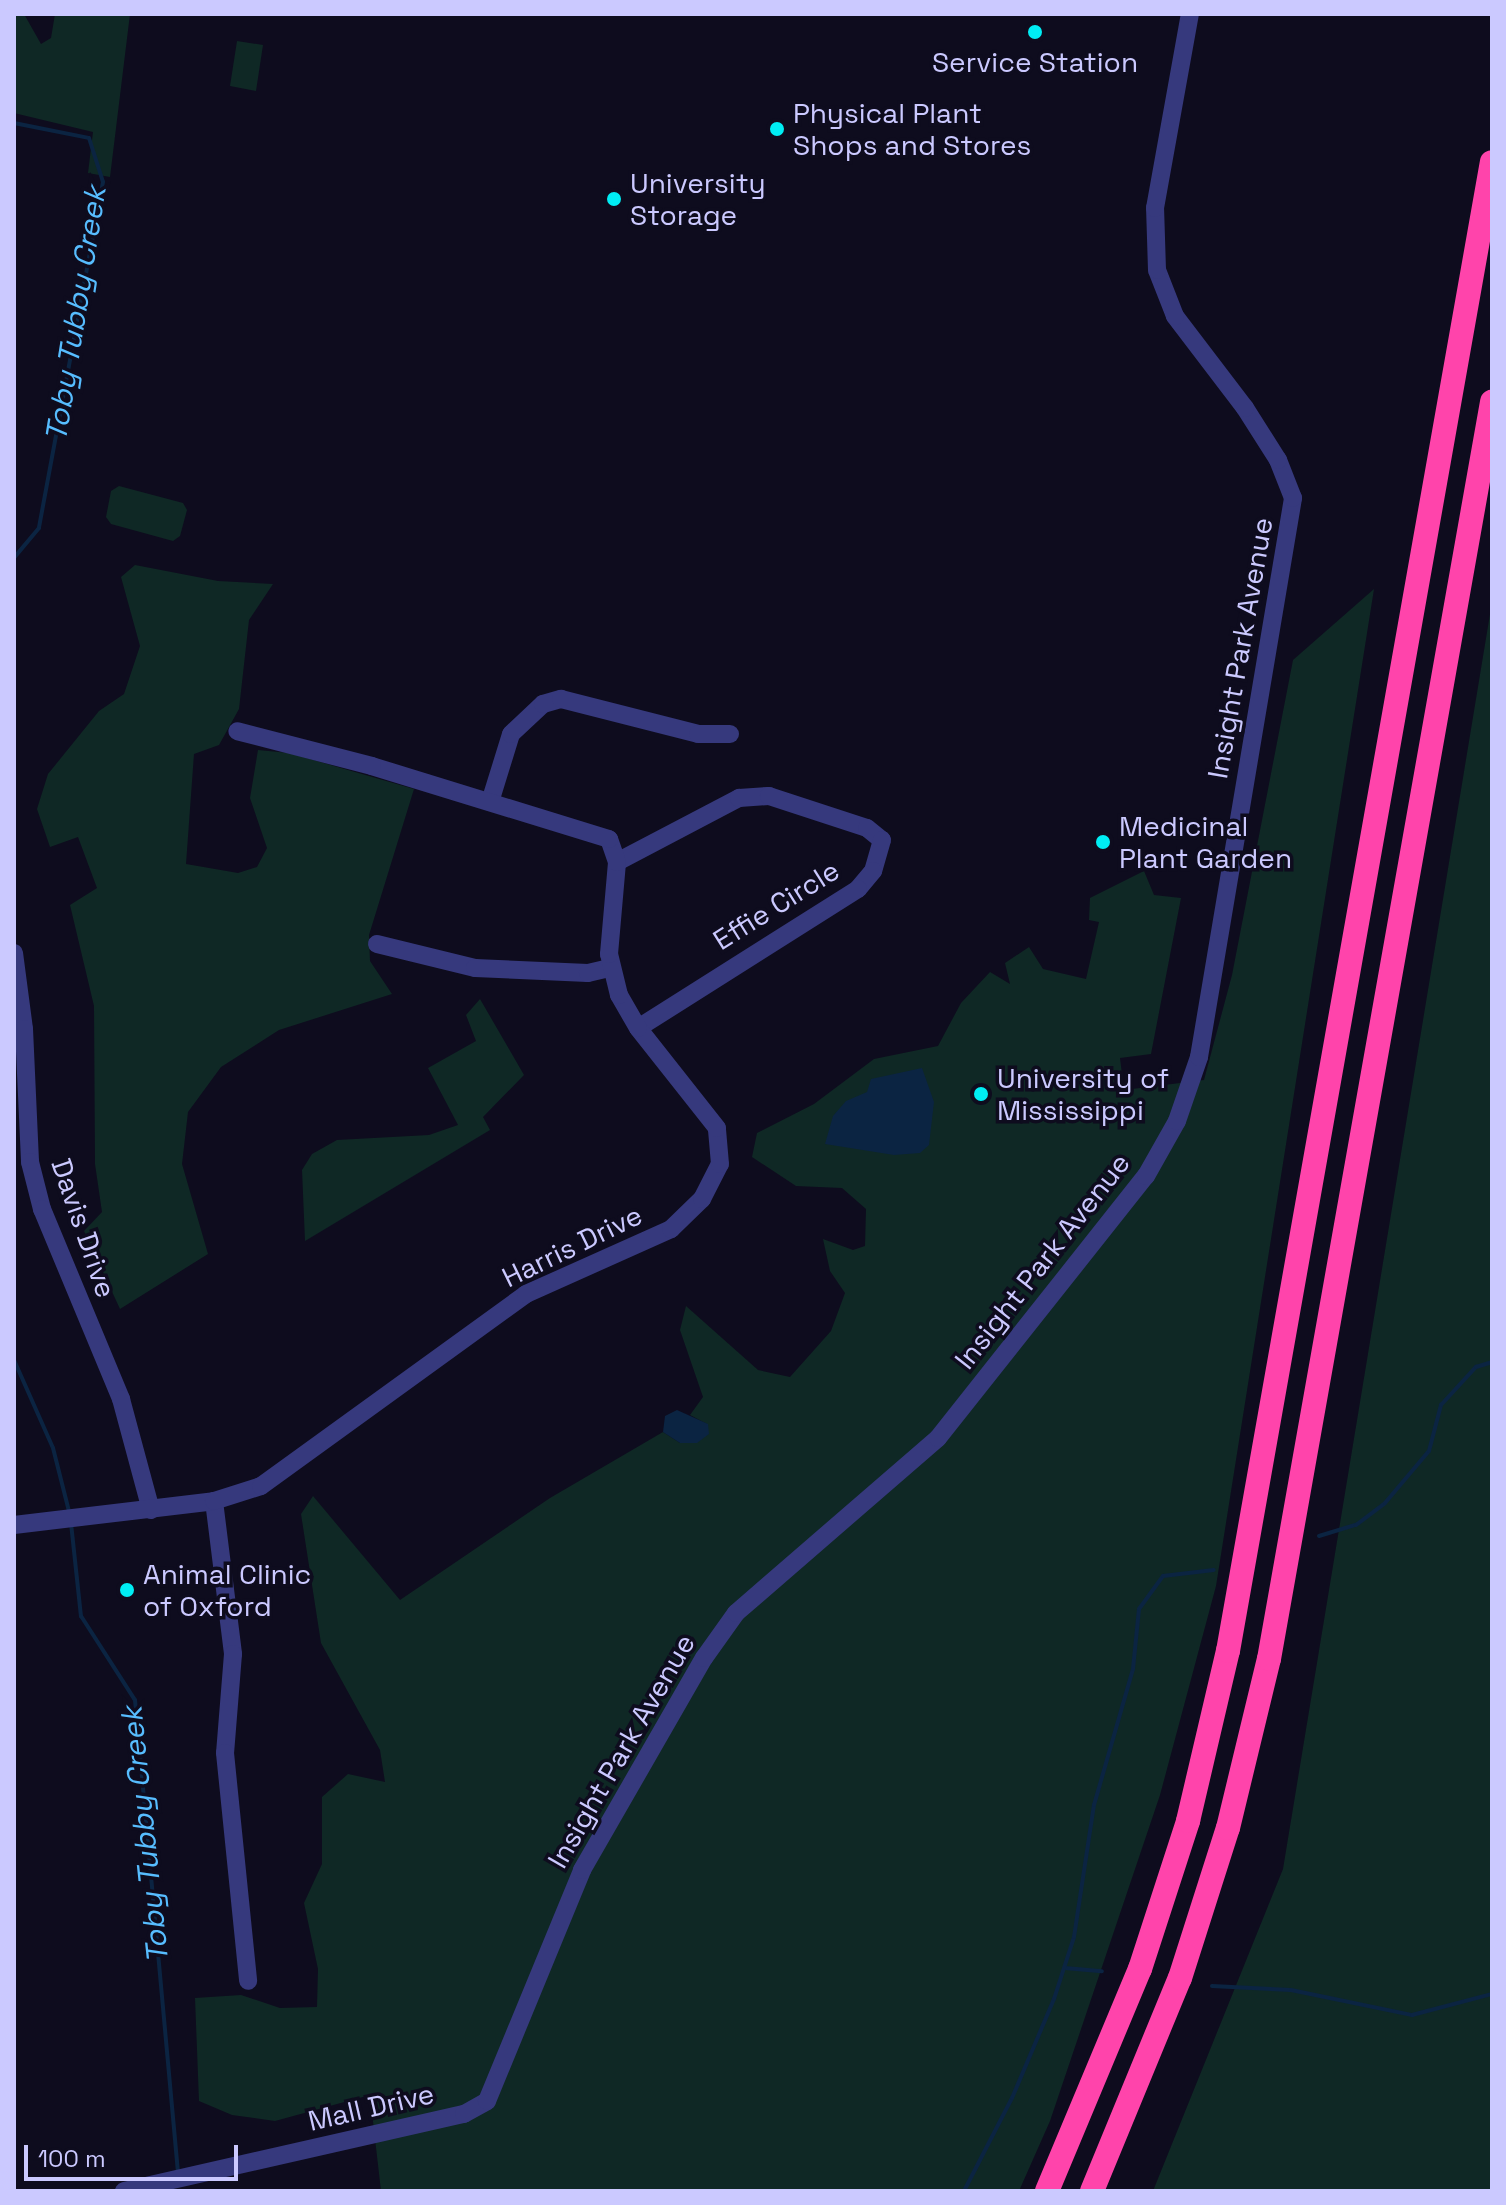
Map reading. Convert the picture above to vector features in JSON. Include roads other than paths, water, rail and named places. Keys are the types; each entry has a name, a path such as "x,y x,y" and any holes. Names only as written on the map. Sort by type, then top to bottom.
{"highway":[{"path":"1047,2191 1140,1969 1188,1821 1228,1651 1492,162"},
{"path":"1092,2191 1180,1978 1228,1828 1269,1659 1492,402"}],"street":[{"name":"Insight Park Avenue","path":"487,2101 582,1870 704,1658 736,1613 938,1438 1146,1176 1177,1121 1199,1057 1293,498 1288,478 1262,434 1175,316 1157,270 1155,208 1190,14"},
{"path":"490,802 511,734 524,717 561,699 698,734 730,734"},
{"path":"237,731 604,835 617,862"},
{"name":"Effie Circle","path":"617,862 739,798 769,796 867,828 882,840 873,871 858,889 638,1028"},
{"name":"Harris Drive","path":"14,1525 214,1501 261,1486 526,1294 671,1229 702,1199 720,1164 717,1128 638,1028 610,968 617,862"},
{"path":"377,944 475,968 588,973 610,968"},
{"name":"Davis Drive","path":"14,953 24,1029 30,1162 45,1218 121,1399 151,1510"},
{"path":"214,1501 233,1654 225,1753 248,1981"},
{"name":"Mall Drive","path":"124,2191 464,2114 487,2101"}],"water":[{"path":"922,1068 934,1102 929,1145 920,1153 894,1155 825,1144 833,1116 846,1101 867,1092 871,1079"},
{"path":"677,1410 708,1424 709,1434 697,1443 680,1443 663,1432 665,1416"}],"waterway":[{"name":"Toby Tubby Creek","path":"14,123 89,138 103,182 39,528 14,558"},
{"name":"Toby Tubby Creek","path":"14,1360 53,1448 70,1515"},
{"path":"1319,1536 1356,1525 1385,1503 1429,1451 1441,1405 1476,1367 1492,1362"},
{"name":"Toby Tubby Creek","path":"71,1523 81,1616 135,1700 178,2172"},
{"path":"964,2191 1012,2098 1054,1999 1074,1937 1094,1805 1133,1669 1139,1609 1163,1576 1214,1570"},
{"path":"1065,1968 1102,1971"},
{"path":"1212,1986 1291,1990 1412,2015 1492,1994"}],"place":[{"name":"Service Station","path":"1035,32"},
{"name":"Physical Plant Shops and Stores","path":"777,129"},
{"name":"University Storage","path":"614,199"},
{"name":"Medicinal Plant Garden","path":"1103,842"},
{"name":"University of Mississippi","path":"981,1094"},
{"name":"Animal Clinic of Oxford","path":"127,1590"}]}
